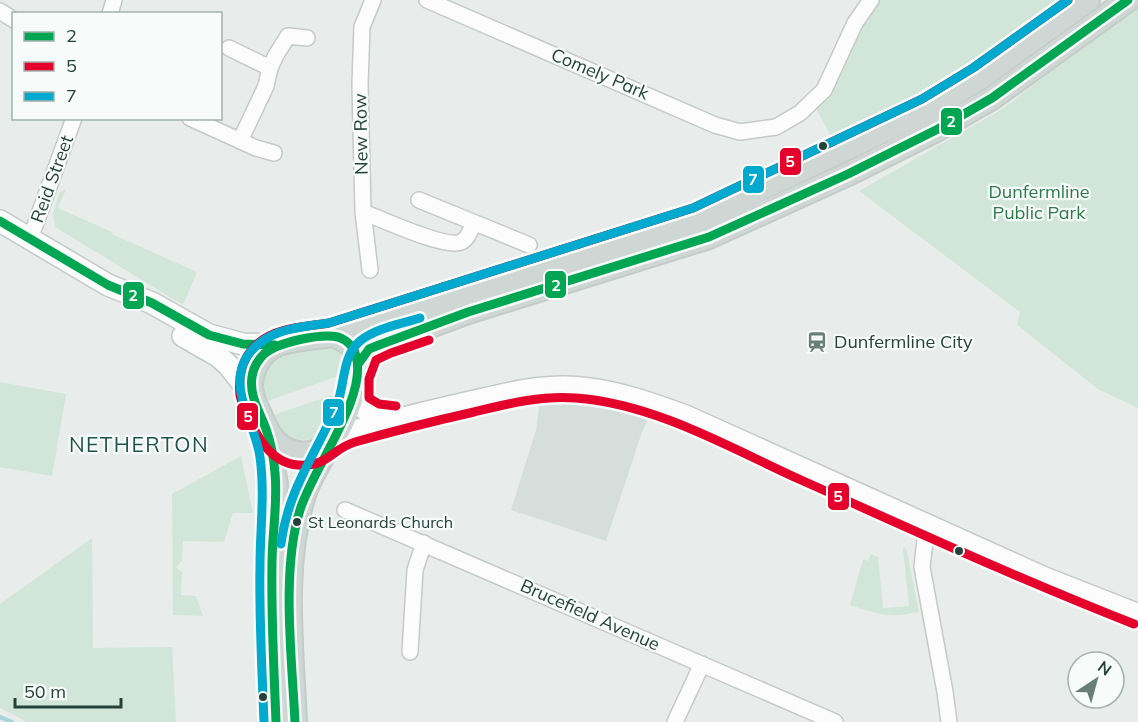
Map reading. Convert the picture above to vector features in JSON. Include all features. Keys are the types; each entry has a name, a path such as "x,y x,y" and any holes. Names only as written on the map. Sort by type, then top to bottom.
{"main road":[{"path":"108,285 152,303 216,338 243,344 275,345 332,335 697,219 928,110 980,78 1088,0"},
{"path":"295,722 291,606 294,539 306,489 348,407 360,363 369,349 468,312 709,237 848,174 938,129 993,98 1128,0"},
{"path":"0,221 108,285 145,314 218,356 252,395 267,430 276,484 272,538 271,613 276,722"},
{"path":"332,335 350,344 358,355 360,363"},
{"path":"252,395 253,373 256,365 266,351 275,345"},
{"path":"267,430 277,443 293,453 313,452 333,439"}],"street":[{"name":"New Row","path":"370,270 363,212 360,84 362,27 373,0"},
{"name":"Comely Park","path":"427,0 715,125 740,132 776,127 800,113 824,90 855,23 871,0"},
{"path":"240,141 266,86 270,68 288,36 307,38"},
{"path":"229,48 270,68"},
{"name":"Reid Street","path":"30,239 74,120"},
{"path":"194,120 240,141 274,153"},
{"path":"419,200 529,245"},
{"path":"363,212 422,235 454,244 465,240 474,223"},
{"path":"355,386 358,404 366,413 395,418"},
{"path":"333,439 395,418 520,389 577,386 608,391 650,401 687,415 1046,578 1138,613"},
{"name":"Brucefield Avenue","path":"345,510 835,722"},
{"path":"931,524 925,540 922,567 949,722"},
{"path":"410,652 415,570 424,543"},
{"path":"675,722 702,664"}],"shaded area":[{"path":"540,399 586,399 650,414 606,541 511,510 536,430"}],"green space":[{"path":"878,0 1067,0 1001,51 877,125 834,142 817,110 830,91 860,26"},
{"name":"Dunfermline Public Park","path":"1138,2 1138,408 1098,389 1017,325 1020,312 859,191 1004,108"},
{"path":"66,189 58,208 197,272 183,305 55,227 53,214 59,193"},
{"path":"332,345 350,357 350,372 262,403 260,373 276,354"},
{"path":"0,382 66,394 52,476 0,467"},
{"path":"347,390 325,433 319,439 289,438 278,431 268,417"},
{"path":"241,456 253,513 233,513 224,542 183,541 182,561 176,567 182,572 181,595 196,596 203,616 173,615 172,494"},
{"path":"92,538 93,648 172,647 176,722 27,722 0,708 0,604"},
{"path":"905,547 919,612 887,615 850,605 863,559 868,561 871,554 878,557 883,608 909,606 903,549"}],"waterway":[{"path":"0,717 12,722"}],"transit line":[{"name":"5","path":"1068,0 973,68 922,99 693,208 329,323 281,331 272,335 256,345 247,356 240,375 240,395 250,421 265,446 279,459 298,465 317,463 355,442 525,401 563,397 606,402 635,409 692,429 966,554 1134,624"},
{"name":"7","path":"264,722 260,605 261,471 258,445 245,409 240,384 245,360 252,350 261,342 282,331 329,323 693,208 922,99 973,68 1068,0"},
{"name":"2","path":"359,363 369,349 379,345 468,312 709,237 848,174 938,129 992,98 1128,0"},
{"name":"2","path":"0,221 108,285 152,303 209,335 243,344 275,345"},
{"name":"7","path":"281,544 296,489 337,405 347,362 354,347 373,333 420,318"},
{"name":"2","path":"276,722 272,584 275,473 269,440 251,384 253,371 264,354 279,346 300,340 331,336 341,338 352,347 356,356 358,373 347,412 307,493 294,534 289,615 295,722"},
{"name":"5","path":"396,406 379,404 369,398 369,379 376,360 429,340"}],"place":[{"name":"Dunfermline City","path":"817,342"},
{"name":"St Leonards Church","path":"297,522"}],"district":[{"name":"NETHERTON","path":"139,445"}]}
